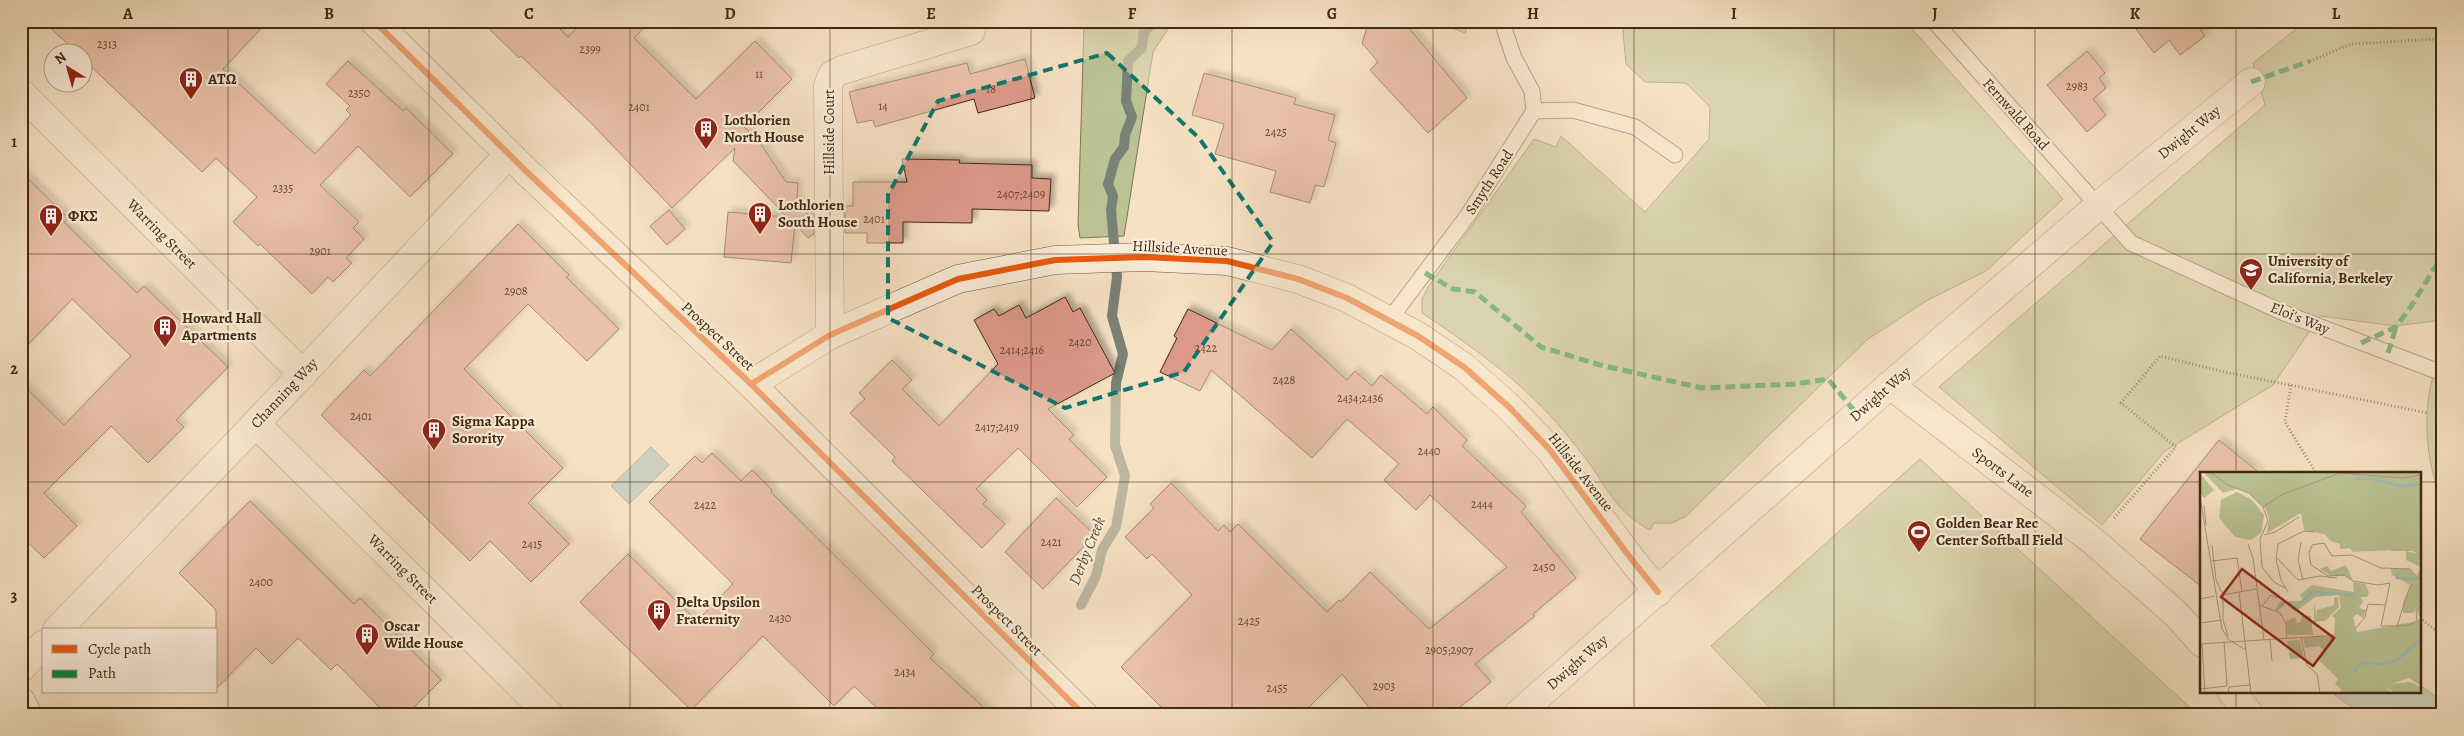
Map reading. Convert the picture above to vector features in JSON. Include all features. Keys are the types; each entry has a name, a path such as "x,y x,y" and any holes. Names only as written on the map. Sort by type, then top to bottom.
{"street":[{"name":"Prospect Street","path":"374,21 509,154 751,384 1084,715"},
{"name":"Hillside Court","path":"830,335 828,86 832,75 842,70 971,31"},
{"name":"Dwight Way","path":"1517,715 1890,385 2098,206 2251,82"},
{"name":"Warring Street","path":"21,93 302,374"},
{"name":"Channing Way","path":"59,628 256,424 509,154"},
{"name":"Hillside Avenue","path":"751,384 830,335 958,279 1055,260 1144,257 1227,261 1245,265 1298,279 1347,298 1390,319 1464,367 1510,408 1550,450 1658,592"},
{"name":"Sports Lane","path":"1890,385 2093,541 2176,614 2200,641"},
{"name":"Warring Street","path":"256,424 550,715"},
{"path":"21,668 42,646"},
{"path":"21,701 28,715"}],"lane":[{"name":"Fernwald Road","path":"1934,21 2098,206"},
{"path":"1505,31 1514,58 1532,91 1534,111 1573,110 1635,127 1674,155"},
{"name":"Smyth Road","path":"1390,319 1468,215 1534,111"},
{"name":"Eloi's Way","path":"2098,206 2131,243 2144,250 2284,313 2434,370"}],"path":[{"path":"2310,61 2351,44 2436,39"},
{"path":"2093,541 2176,447 2121,403 2160,356 2428,413"},
{"path":"2291,385 2285,422 2315,472"},
{"path":"2422,620 2443,636"}],"highlighted area":[{"path":"1107,53 1199,138 1273,242 1184,372 1065,408 888,318 888,195 938,101"}],"green space":[{"path":"1088,21 1173,21 1153,52 1124,236 1080,238 1078,224 1084,25"},
{"path":"1434,21 1470,21 1465,33"},
{"path":"1622,21 1905,21 2063,199 1986,271 1926,301 1868,339 1685,517 1672,523 1654,523 1650,530 1621,509 1589,463 1556,422 1534,399 1480,354 1422,313 1422,299 1428,287 1534,139 1556,147 1561,136 1645,212 1709,139 1710,107 1686,83 1645,82 1626,64"},
{"path":"2306,21 2443,21 2443,320 2395,326 2320,316 2273,385 2165,451 2102,525 1939,387 2265,105 2253,63"},
{"path":"2443,351 2443,507 2428,449 2427,409 2435,370"},
{"name":"Golden Bear Rec Center Softball Field","path":"1920,459 2198,715 1777,715 1711,646"}],"water":[{"path":"651,447 669,465 629,504 611,486"},
{"path":"2422,686 2443,702 2443,715 2362,715 2335,695 2422,694"}],"building":[{"path":"43,21 268,21 223,69 315,154 351,115 346,110 350,106 326,84 348,61 403,111 406,108 453,154 410,197 358,146 320,185 359,222 353,228 364,239 346,258 352,263 333,282 328,277 312,294 260,244 258,246 233,222 257,197 216,158 202,172 92,68 92,42 65,42"},
{"path":"481,21 552,21 568,37 583,21 650,21 634,38 696,99 755,41 792,79 744,127 760,143 786,182 798,183 797,198 813,222 814,234 808,238 795,224 791,263 724,257 728,212 787,217 733,161 735,148 672,208 592,124 521,56 519,58"},
{"path":"1369,21 1403,21 1467,98 1428,133 1370,70 1378,62 1362,43"},
{"path":"2130,21 2194,21 2205,36 2180,55 2169,40 2154,53"},
{"path":"2087,51 2105,73 2099,78 2106,88 2093,99 2106,115 2087,132 2047,85"},
{"path":"1025,59 1035,98 978,113 974,99 875,127 873,120 857,123 849,92 967,63 970,74"},
{"path":"1204,73 1296,98 1294,104 1335,115 1328,140 1336,143 1324,187 1315,185 1310,203 1270,192 1276,171 1215,154 1224,124 1192,115"},
{"path":"902,159 960,160 959,163 1032,165 1032,178 1051,179 1049,211 972,209 972,223 903,222 903,243 867,243 867,233 845,233 845,206 853,206 853,182 907,182"},
{"path":"21,172 68,218 64,222 137,293 144,286 228,367 176,420 184,427 148,463 111,426 44,493 77,526 44,558 21,536 21,383 64,425 131,356 72,299 21,352"},
{"path":"669,210 685,229 667,245 650,226"},
{"path":"518,224 569,275 566,277 619,329 587,361 528,304 464,369 563,468 528,503 569,544 531,582 490,541 470,561 321,415 364,370 370,376"},
{"path":"1065,297 1073,312 1080,308 1115,373 1048,409 1074,435 1069,439 1107,477 1077,507 1018,448 976,489 987,500 983,504 1005,524 982,548 892,461 895,457 850,413 865,399 859,393 892,360 912,380 902,389 939,426 998,364 974,320 994,309 999,316 1019,305 1026,318"},
{"path":"1188,309 1272,350 1291,329 1347,380 1355,371 1372,386 1381,375 1427,414 1433,407 1467,440 1462,446 1526,506 1521,512 1576,578 1533,614 1535,616 1475,664 1491,682 1450,715 1375,715 1342,674 1301,715 1169,715 1121,667 1192,595 1152,554 1147,559 1125,537 1154,508 1150,504 1171,483 1218,531 1224,525 1230,532 1238,524 1327,612 1339,600 1341,602 1370,572 1429,629 1507,567 1430,495 1416,510 1384,480 1399,464 1347,419 1312,458 1211,370 1200,391 1160,372 1177,338 1174,336"},
{"path":"2219,440 2259,472 2200,472 2200,585 2140,539"},
{"path":"712,453 741,481 752,470 772,490 771,492 934,654 930,658 992,715 884,715 854,686 834,706 763,636 691,710 580,602 628,554 697,621 733,584 649,502 695,456 702,463"},
{"path":"1056,498 1095,535 1043,589 1005,552"},
{"path":"250,501 354,604 360,598 441,680 406,715 387,715 337,664 331,670 298,638 272,664 256,648 218,687 218,628 216,628 216,610 179,573"}],"waterway":[{"name":"Derby Creek","path":"1081,605 1096,576 1102,550 1116,527 1125,476 1115,445 1116,383 1123,354 1112,316 1117,277 1111,210 1113,196 1108,184 1115,159 1124,147 1125,135 1132,117 1126,101 1128,61 1142,48 1144,31 1156,21"}],"marked path":[{"path":"2436,39 2443,38"},
{"path":"2251,82 2310,61"},
{"path":"2361,343 2396,327 2412,305 2443,254"},
{"path":"1425,273 1453,289 1475,292 1541,347 1600,365 1702,388 1796,384 1828,379 1857,414"},
{"path":"2388,353 2396,327"}],"cycle path":[{"path":"374,21 527,172 751,384 1084,715"},
{"path":"751,384 830,335 958,279 1055,260 1144,257 1227,261 1298,279 1347,298 1418,336 1464,367 1510,408 1550,450 1658,592"}],"place":[{"name":"ΑΤΩ","path":"191,100"},
{"name":"Lothlorien North House","path":"706,150"},
{"name":"Lothlorien South House","path":"760,235"},
{"name":"ΦΚΣ","path":"51,237"},
{"name":"University of California, Berkeley","path":"2251,291"},
{"name":"Howard Hall Apartments","path":"165,348"},
{"name":"Sigma Kappa Sorority","path":"434,451"},
{"name":"Golden Bear Rec Center Softball Field","path":"1919,553"},
{"name":"Delta Upsilon Fraternity","path":"659,632"},
{"name":"Oscar Wilde House","path":"367,656"}]}
